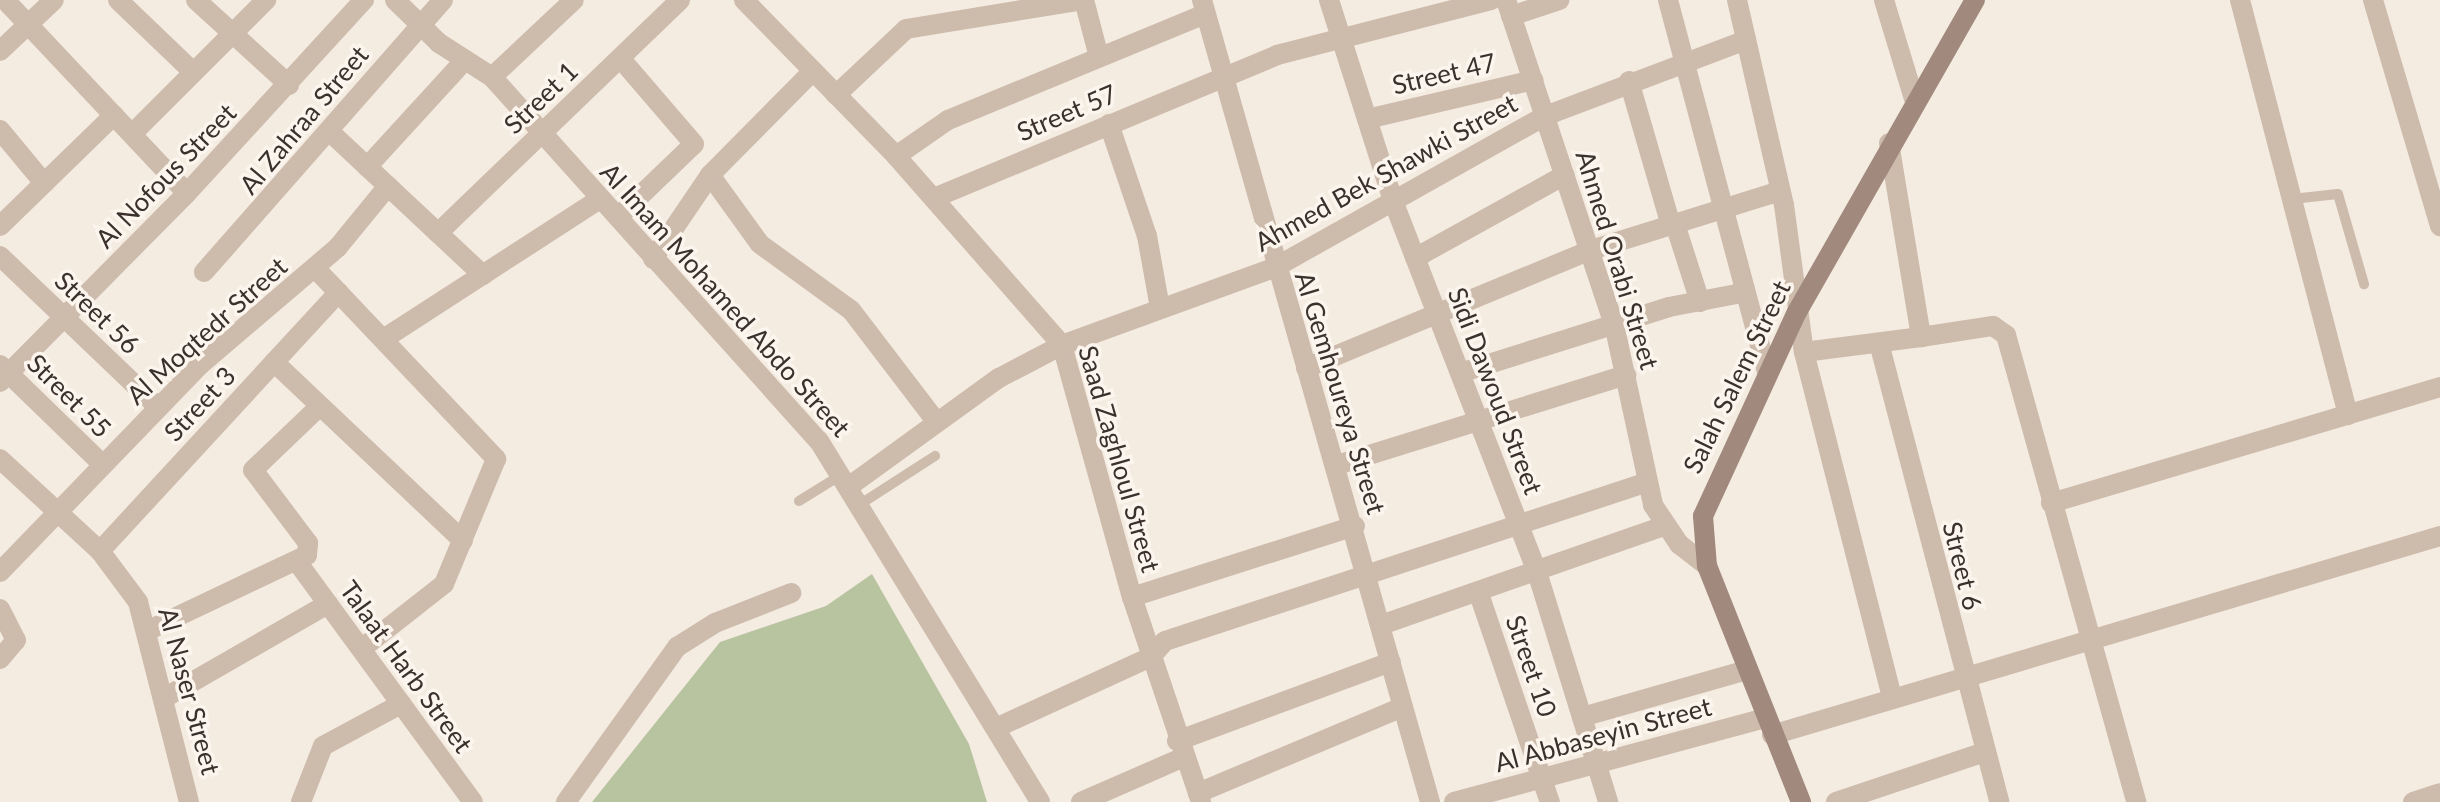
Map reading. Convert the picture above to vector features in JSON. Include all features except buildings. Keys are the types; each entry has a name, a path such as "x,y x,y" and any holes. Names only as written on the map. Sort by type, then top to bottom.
{"street":[{"path":"5,0 187,193"},
{"path":"0,51 54,0"},
{"path":"118,0 193,72"},
{"path":"196,0 289,85"},
{"path":"132,134 266,0"},
{"name":"Al Nofous Street","path":"3,373 64,317 187,193 364,0"},
{"name":"Al Imam Mohamed Abdo Street","path":"395,0 419,25 492,77 653,259 782,396 862,503 1000,726 1040,802"},
{"name":"Al Zahraa Street","path":"204,272 443,0"},
{"path":"492,77 574,0"},
{"name":"Street 1","path":"438,233 680,0"},
{"path":"836,95 906,29 1083,0 1099,57"},
{"name":"Sidi Dawoud Street","path":"1329,0 1392,198 1537,572 1608,802"},
{"name":"Street 57","path":"934,198 1219,77 1341,37 1491,0"},
{"path":"1509,8 1559,0"},
{"path":"1668,0 1689,59 1742,293 1767,372"},
{"path":"1737,0 1780,191 1804,352 1892,698"},
{"path":"1884,0 1914,99"},
{"name":"Salah Salem Street","path":"1801,802 1707,566 1708,492 1797,312 1914,99 1975,0"},
{"path":"2240,0 2348,415"},
{"path":"2373,0 2440,226"},
{"name":"Saad Zaghloul Street","path":"756,4 813,71 934,198 1062,345 1132,597 1180,749 1200,798"},
{"path":"896,156 948,120 1099,57 1203,7"},
{"name":"Al Gemhoureya Street","path":"1203,7 1219,77 1274,268 1355,526 1430,802"},
{"name":"Ahmed Orabi Street","path":"1509,8 1614,324 1645,483 1664,526 1707,566"},
{"name":"Ahmed Bek Shawki Street","path":"846,479 1062,345 1274,268 1392,198 1545,116 1629,81 1746,40"},
{"path":"618,217 694,144 620,58"},
{"path":"367,167 465,60"},
{"path":"653,259 710,175 813,71"},
{"name":"Street 47","path":"1367,119 1533,80"},
{"path":"1629,81 1700,302"},
{"path":"0,226 114,115"},
{"path":"1109,124 1147,236 1160,308"},
{"path":"0,130 44,183"},
{"path":"329,131 483,275"},
{"path":"1889,143 1921,337"},
{"path":"710,175 760,244 851,310 936,421"},
{"path":"1415,258 1565,175"},
{"name":"Al Moqtedr Street","path":"0,572 158,407 316,269 388,186"},
{"path":"1306,368 1591,250 1780,191"},
{"path":"385,338 601,198"},
{"name":"Street 56","path":"0,256 158,407"},
{"path":"316,269 495,454 463,541 432,597 361,649"},
{"name":"Street 3","path":"100,551 339,292"},
{"path":"1460,373 1614,324 1742,293"},
{"path":"1804,352 2001,327 2136,802"},
{"name":"Street 6","path":"1879,343 1963,677 1999,802"},
{"path":"274,362 463,541"},
{"name":"Street 55","path":"3,373 102,464"},
{"path":"1337,465 1626,375"},
{"path":"2051,503 2440,387"},
{"path":"149,630 298,563 308,543 253,470 319,407"},
{"name":"Al Naser Street","path":"0,459 100,551 131,589 149,630 189,802"},
{"path":"1000,726 1151,657 1165,641 1645,483"},
{"path":"1132,597 1355,526"},
{"path":"1381,625 1479,594 1664,526"},
{"name":"Al Abbaseyin Street","path":"1454,802 1597,764 1892,698 2440,536"},
{"name":"Talaat Harb Street","path":"298,563 473,802"},
{"path":"566,802 677,647 715,623 791,593"},
{"name":"Street 10","path":"1479,594 1550,802"},
{"path":"166,697 328,604"},
{"path":"0,609 16,640 0,659"},
{"path":"1081,802 1180,749 1391,662"},
{"path":"1582,717 1747,670"},
{"path":"301,802 306,774 323,746 401,704"},
{"path":"1200,798 1403,707"},
{"path":"1836,802 1985,752"},
{"path":"2413,802 2440,793"}],"lane":[{"path":"2292,199 2338,194 2364,284"},
{"path":"862,503 935,456"},
{"path":"799,501 846,479"}],"green space":[{"path":"872,574 969,744 987,802 592,802 720,642 826,606"}]}
